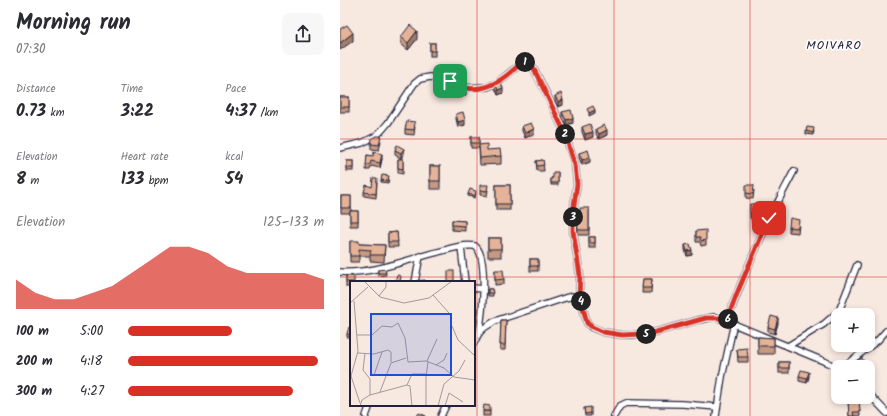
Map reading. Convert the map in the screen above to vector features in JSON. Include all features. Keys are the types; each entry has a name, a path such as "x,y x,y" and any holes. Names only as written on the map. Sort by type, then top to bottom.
{"street":[{"path":"340,148 362,143 376,136 382,130 414,84 420,79 430,77 446,79 464,88 487,87 497,83 522,63 528,62 533,67 564,131 575,165 577,184 573,213 573,231 580,275 579,298 589,325 595,329 612,334 643,334 706,318 719,318 727,320 831,365"},
{"path":"727,320 774,208 794,171"},
{"path":"461,247 466,281"},
{"path":"340,272 377,269 420,256 461,247 477,247 479,249 482,262 484,289 483,310 479,333 475,341"},
{"path":"415,281 420,256"},
{"path":"788,346 824,324 839,311 857,265"},
{"path":"475,288 484,289"},
{"path":"479,333 495,321 565,298 573,296 579,298"},
{"path":"716,416 725,359 734,323"},
{"path":"852,360 878,340 886,331"},
{"path":"875,400 887,413"},
{"path":"614,416 620,406 626,403 670,403 717,407"},
{"path":"366,416 370,406"},
{"path":"441,416 446,406"}],"building":[{"path":"347,25 353,33 340,43 340,29"},
{"path":"410,25 417,31 408,43 401,37"},
{"path":"430,43 435,43 435,51 430,51"},
{"path":"457,71 462,71 463,78 458,75"},
{"path":"500,81 503,88 498,90 495,83"},
{"path":"459,88 466,90 466,93 459,94"},
{"path":"561,93 563,100 558,102 555,96"},
{"path":"340,97 349,97 349,107 340,107"},
{"path":"593,106 595,110 589,113 587,109"},
{"path":"571,110 573,118 566,120 562,112"},
{"path":"463,112 465,120 458,122 456,114"},
{"path":"407,121 415,122 414,130 405,129"},
{"path":"531,123 534,129 525,133 522,126"},
{"path":"590,124 593,132 585,134 582,127"},
{"path":"604,125 607,130 599,134 596,129"},
{"path":"807,127 814,128 813,133 806,131"},
{"path":"381,136 379,145 371,144 372,138"},
{"path":"471,137 479,137 479,143 471,143"},
{"path":"487,144 487,150 500,149 501,156 480,158 479,145"},
{"path":"397,145 404,149 401,153 395,150"},
{"path":"588,150 590,157 582,160 579,153"},
{"path":"374,152 382,154 380,163 371,161 370,165 366,165 367,155 373,156"},
{"path":"398,159 403,159 403,169 398,168"},
{"path":"543,160 544,165 537,166 536,161"},
{"path":"347,161 353,161 353,168 347,168"},
{"path":"430,166 440,166 440,181 430,181"},
{"path":"553,172 558,172 558,183 551,183"},
{"path":"382,175 389,176 388,181 381,180"},
{"path":"373,178 377,178 376,194 364,192 366,185 372,187"},
{"path":"480,185 488,185 487,191 480,190"},
{"path":"496,185 510,185 510,204 496,204"},
{"path":"746,185 754,185 753,194 746,193"},
{"path":"470,189 476,191 475,196 468,194"},
{"path":"341,196 351,196 351,208 341,208"},
{"path":"750,204 761,204 763,219 761,223 753,225 750,213"},
{"path":"580,208 589,208 589,230 578,230 577,221 580,221"},
{"path":"350,211 358,211 358,221 350,221"},
{"path":"773,216 781,220 778,228 769,224"},
{"path":"790,218 799,220 798,228 789,227"},
{"path":"452,220 465,221 465,226 452,225"},
{"path":"706,230 706,240 701,241 700,237 696,237 696,231"},
{"path":"397,232 398,242 388,242 388,233"},
{"path":"589,237 595,237 595,243 589,243"},
{"path":"488,238 501,238 501,249 488,249"},
{"path":"350,241 359,241 359,244 385,245 384,255 370,255 371,250 359,249 359,256 350,256"},
{"path":"690,244 692,250 687,251 685,245"},
{"path":"530,259 538,259 538,266 530,266"},
{"path":"385,269 386,273 378,273 378,270"},
{"path":"495,270 503,270 504,279 495,280"},
{"path":"448,271 454,271 454,281 448,281"},
{"path":"397,275 401,276 400,281 395,281"},
{"path":"346,276 354,276 354,281 346,282"},
{"path":"643,279 652,279 651,288 642,288"},
{"path":"488,289 492,289 493,293 488,293"},
{"path":"771,316 778,318 775,329 768,327"},
{"path":"501,320 506,320 505,345 500,345"},
{"path":"349,327 350,327 350,335 347,334"},
{"path":"758,337 774,338 774,346 758,346"},
{"path":"747,348 748,357 738,357 737,349"},
{"path":"779,362 789,362 789,368 779,368"},
{"path":"801,370 809,372 807,378 799,376"},
{"path":"848,404 859,404 860,412 853,412 854,416 849,416"},
{"path":"484,405 490,406 490,411 483,411"},
{"path":"591,407 591,413 585,414 584,408"},
{"path":"419,413 426,416 417,416"}],"district":[{"name":"MOIVARO","path":"834,45"}],"route":[{"path":"450,81 459,87 464,88 487,87 503,79 522,63 528,62 533,67 564,131 575,165 577,184 573,213 573,231 580,275 579,298 587,323 595,329 612,334 632,335 656,332 706,318 714,317 727,320 769,218"}]}
